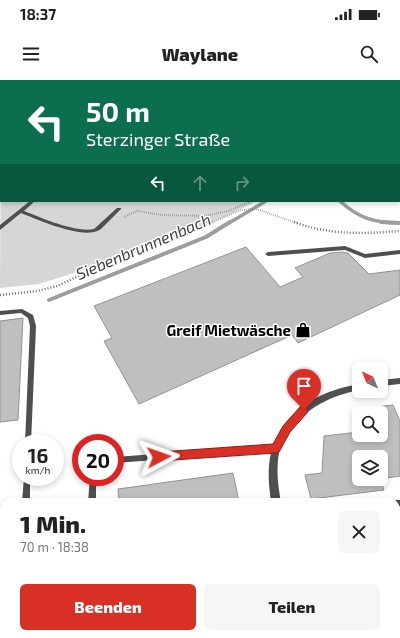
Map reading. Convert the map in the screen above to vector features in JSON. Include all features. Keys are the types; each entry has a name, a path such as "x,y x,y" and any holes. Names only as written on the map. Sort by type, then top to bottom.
{"street":[{"path":"388,382 400,381"},
{"path":"276,498 274,470 276,448 286,429 310,404 341,389 352,387"}],"lane":[{"path":"0,228 31,202"},
{"path":"21,211 86,232 96,230 119,209"},
{"path":"268,254 345,248 365,256 400,252"},
{"path":"0,313 22,311 31,317 32,326 28,434"},
{"path":"124,459 276,448"},
{"path":"26,498 27,486"},
{"path":"92,498 93,486"}],"path":[{"path":"104,223 108,225 137,211 163,215 204,216 228,211 250,202"},
{"path":"0,295 37,291 57,286 134,250 181,237 241,210 249,208 298,224 341,233 364,234 400,231"}],"shaded area":[{"path":"0,202 255,202 227,216 122,258 39,284 0,288"}],"building":[{"path":"246,247 280,287 303,277 295,268 330,253 342,252 348,253 369,274 400,270 400,295 298,343 292,335 139,404 104,341 112,338 94,306"},
{"path":"23,318 18,420 0,422 0,321"},
{"path":"393,405 400,421 400,476 388,478 388,450 352,450 352,486 383,486 384,490 311,498 305,475 322,473 324,436 352,433 352,442 388,442 388,406 385,406"},
{"path":"233,473 238,498 119,498 118,489"}],"waterway":[{"name":"Siebenbrunnenbach","path":"229,223 264,202"},
{"name":"Siebenbrunnenbach","path":"341,202 353,212 375,221 400,223 381,222"},
{"name":"Siebenbrunnenbach","path":"49,300 206,237 230,222"}],"place":[{"name":"Greif Mietwäsche","path":"303,330"}],"route":[{"path":"159,457 276,448 286,429 304,410"}]}
